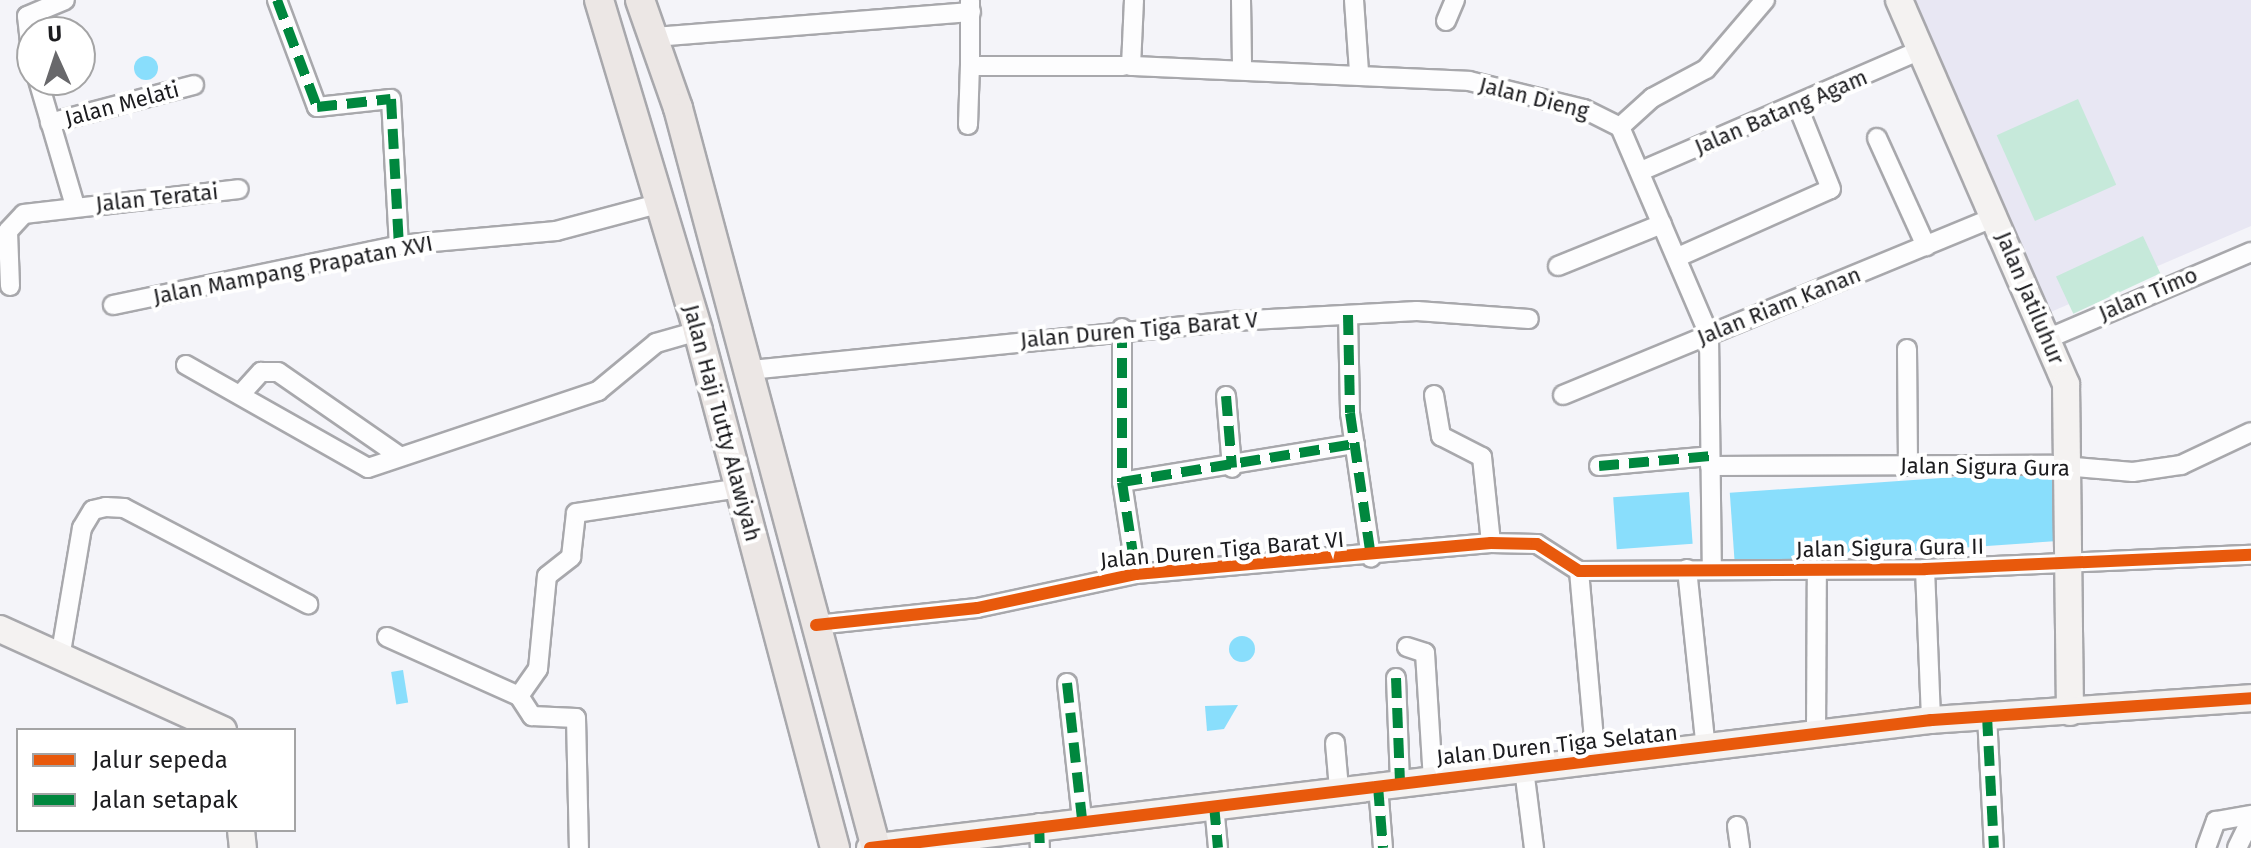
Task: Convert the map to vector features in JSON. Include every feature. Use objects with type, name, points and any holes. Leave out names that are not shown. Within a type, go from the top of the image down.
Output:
[{"type":"main road","name":"Jalan Haji Tutty Alawiyah","points":[[599,0],[698,331],[835,848]]},
{"type":"main road","name":"Jalan Haji Tutty Alawiyah","points":[[640,0],[654,37],[751,370],[874,848]]},
{"type":"street","points":[[29,16],[35,8],[65,0]]},
{"type":"street","points":[[277,0],[317,107],[391,99],[399,245]]},
{"type":"street","points":[[1127,66],[1134,0]]},
{"type":"street","points":[[1241,0],[1242,67]]},
{"type":"street","points":[[1354,0],[1359,72]]},
{"type":"street","points":[[1446,21],[1455,0]]},
{"type":"street","points":[[1712,566],[1709,335],[1620,127],[1652,98],[1706,69],[1765,0]]},
{"type":"street","name":"Jalan Jatiluhur","points":[[1899,0],[2066,384],[2064,467],[2072,562],[2070,712]]},
{"type":"street","points":[[654,37],[970,6],[968,125]]},
{"type":"street","name":"Jalan Batang Agam","points":[[1641,171],[1798,107],[1920,50]]},
{"type":"street","name":"Jalan Dieng","points":[[970,66],[1242,67],[1359,72],[1495,86],[1597,113],[1620,127]]},
{"type":"street","name":"Jalan Melati","points":[[50,123],[194,85]]},
{"type":"street","points":[[42,96],[75,206]]},
{"type":"street","points":[[1678,257],[1831,189],[1798,107]]},
{"type":"street","points":[[1877,138],[1926,246]]},
{"type":"street","name":"Jalan Teratai","points":[[6,221],[75,206],[239,189]]},
{"type":"street","name":"Jalan Mampang Prapatan XVI","points":[[113,305],[399,245],[556,231],[661,203]]},
{"type":"street","name":"Jalan Riam Kanan","points":[[1563,395],[1995,217]]},
{"type":"street","points":[[6,221],[10,286]]},
{"type":"street","points":[[1558,266],[1662,224]]},
{"type":"street","name":"Jalan Timo","points":[[2047,339],[2251,252]]},
{"type":"street","name":"Jalan Duren Tiga Barat V","points":[[751,370],[1122,328],[1348,315],[1476,312],[1529,319]]},
{"type":"street","points":[[1348,315],[1355,444],[1371,557]]},
{"type":"street","points":[[1122,328],[1122,482],[1136,574]]},
{"type":"street","points":[[186,365],[241,394],[356,467],[598,391],[656,343],[698,331]]},
{"type":"street","points":[[1907,349],[1908,466]]},
{"type":"street","points":[[241,394],[261,372],[278,372],[398,455]]},
{"type":"street","points":[[1434,395],[1441,436],[1482,457],[1491,543]]},
{"type":"street","points":[[1226,396],[1232,468]]},
{"type":"street","name":"Jalan Sigura Gura","points":[[1599,466],[1710,461],[2158,470],[2251,432]]},
{"type":"street","points":[[1122,482],[1232,468],[1355,444]]},
{"type":"street","points":[[519,696],[538,669],[547,576],[569,561],[576,513],[740,488]]},
{"type":"street","points":[[61,652],[82,528],[93,510],[106,507],[124,508],[308,604]]},
{"type":"street","name":"Jalan Duren Tiga Barat VI","points":[[816,625],[977,608],[1136,574],[1371,557],[1491,543],[1537,544],[1579,571]]},
{"type":"street","name":"Jalan Sigura Gura II","points":[[1579,571],[1712,566],[1817,571],[1925,569],[2251,555]]},
{"type":"street","points":[[1687,569],[1706,749]]},
{"type":"street","points":[[1925,569],[1931,720]]},
{"type":"street","points":[[1579,571],[1596,760]]},
{"type":"street","points":[[1816,735],[1817,571]]},
{"type":"street","points":[[0,629],[61,652],[219,728]]},
{"type":"street","points":[[387,637],[519,696],[532,716],[576,718],[579,848]]},
{"type":"street","points":[[1407,647],[1425,653],[1433,779]]},
{"type":"street","points":[[1383,848],[1396,678]]},
{"type":"street","points":[[1067,683],[1082,819]]},
{"type":"street","name":"Jalan Duren Tiga Selatan","points":[[874,848],[1040,835],[1082,819],[1706,749],[1931,720],[2251,698]]},
{"type":"street","points":[[1987,716],[1994,848]]},
{"type":"street","points":[[1335,743],[1339,789]]},
{"type":"street","points":[[1524,769],[1534,848]]},
{"type":"street","points":[[1214,805],[1218,848]]},
{"type":"street","points":[[2206,848],[2216,821],[2251,817]]},
{"type":"street","points":[[2237,848],[2251,817]]},
{"type":"street","points":[[1737,826],[1740,848]]},
{"type":"shaded area","points":[[1905,0],[2251,0],[2251,226],[2046,314]]},
{"type":"green space","points":[[2078,99],[2116,185],[2035,221],[1997,135]]},
{"type":"green space","points":[[2143,236],[2160,273],[2073,314],[2056,277]]},
{"type":"water","points":[[146,56],[155,59],[158,68],[155,77],[146,80],[137,77],[134,68],[137,59]]},
{"type":"water","points":[[2056,470],[2061,541],[1735,564],[1730,493]]},
{"type":"water","points":[[1689,492],[1693,544],[1617,549],[1613,497]]},
{"type":"water","points":[[1242,636],[1251,640],[1255,649],[1251,658],[1242,662],[1233,658],[1229,649],[1233,640]]},
{"type":"water","points":[[403,670],[408,703],[396,704],[391,672]]},
{"type":"water","points":[[1238,705],[1224,729],[1207,731],[1205,706]]},
{"type":"marked path","points":[[277,0],[317,107],[391,99],[399,245]]},
{"type":"marked path","points":[[1348,315],[1350,413],[1371,557]]},
{"type":"marked path","points":[[1122,328],[1122,482],[1136,574]]},
{"type":"marked path","points":[[1226,396],[1232,468]]},
{"type":"marked path","points":[[1122,482],[1355,444]]},
{"type":"marked path","points":[[1599,466],[1710,456]]},
{"type":"marked path","points":[[1396,678],[1400,783]]},
{"type":"marked path","points":[[1067,683],[1082,819]]},
{"type":"marked path","points":[[1987,716],[1994,848]]},
{"type":"marked path","points":[[1378,786],[1383,848]]},
{"type":"marked path","points":[[1214,805],[1218,848]]},
{"type":"marked path","points":[[1039,823],[1040,848]]},
{"type":"cycle path","points":[[816,625],[977,608],[1136,574],[1491,543],[1537,544],[1579,571],[1925,569],[2251,555]]},
{"type":"cycle path","points":[[870,848],[1931,720],[2251,698]]}]
